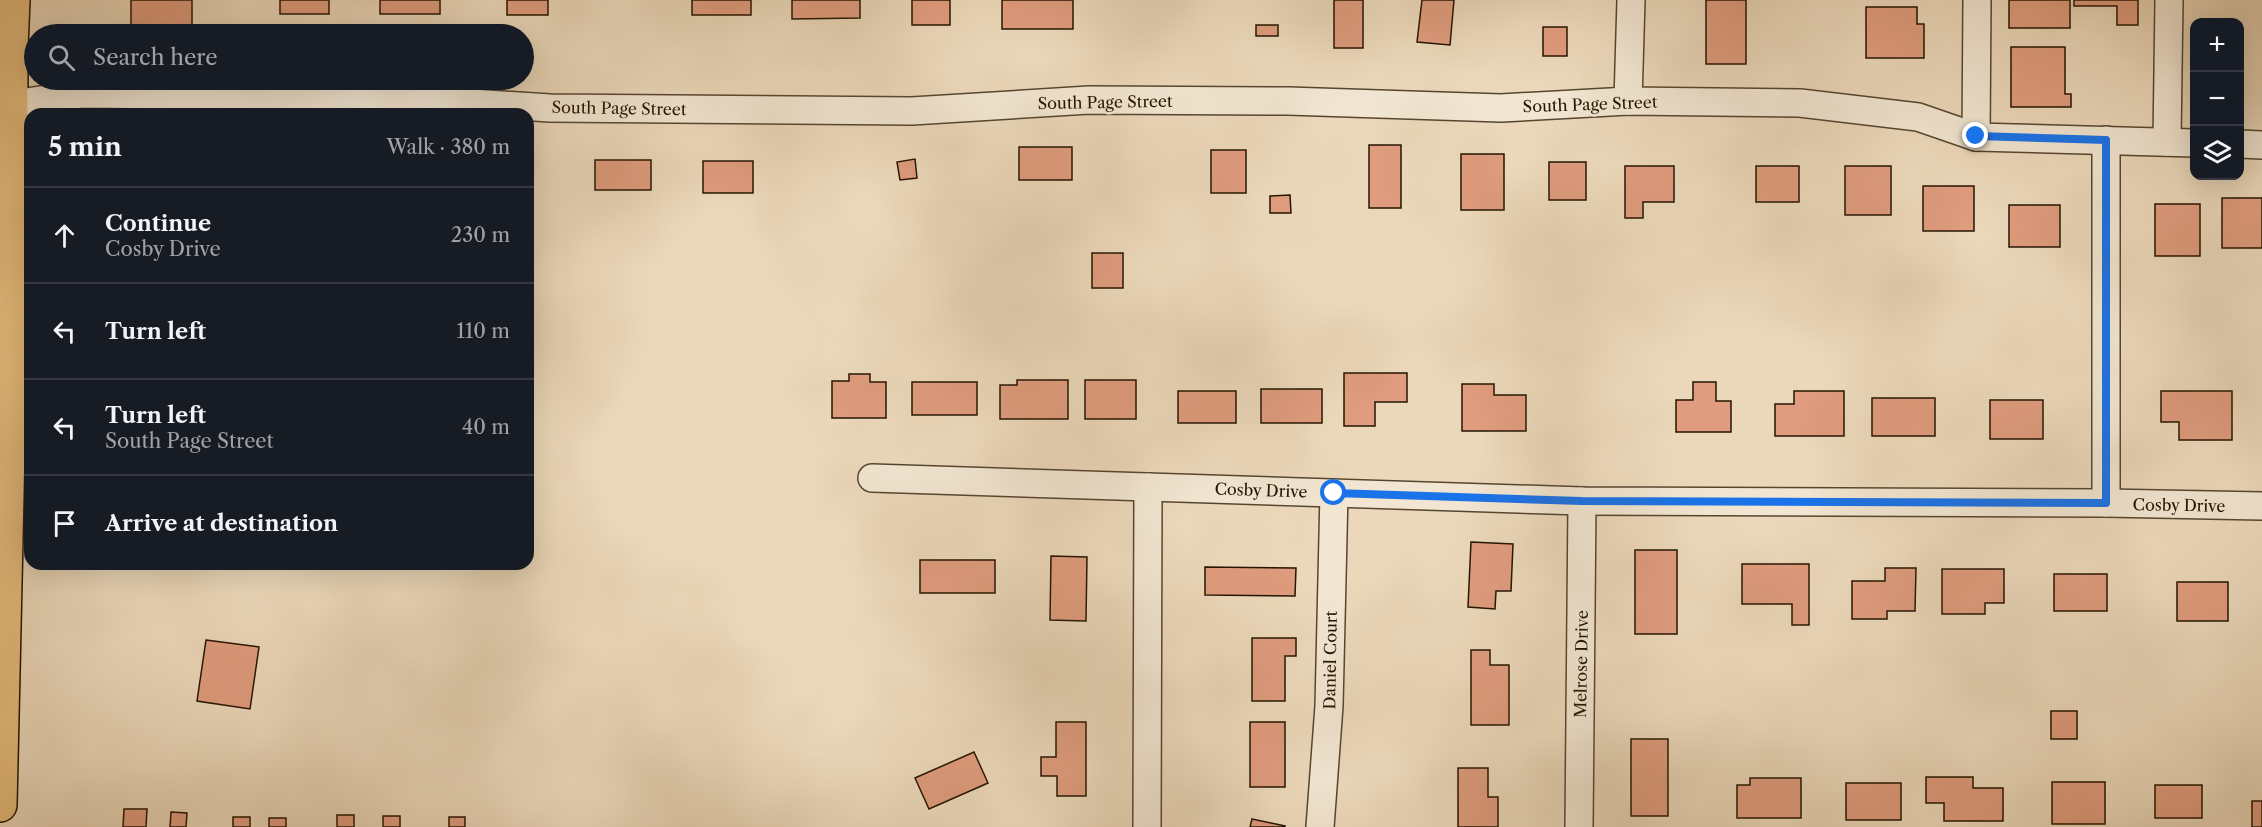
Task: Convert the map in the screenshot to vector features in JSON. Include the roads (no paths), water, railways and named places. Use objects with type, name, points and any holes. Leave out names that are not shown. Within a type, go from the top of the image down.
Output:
[{"type":"highway","points":[[0,805],[5,248],[14,0]]},
{"type":"street","points":[[1628,101],[1631,0]]},
{"type":"street","points":[[1976,136],[1977,0]]},
{"type":"street","points":[[2167,142],[2169,0]]},
{"type":"street","name":"South Page Street","points":[[12,104],[82,94],[379,97],[550,108],[912,111],[1089,100],[1288,101],[1501,108],[1628,101],[1800,103],[1918,117],[1976,136],[2190,143]]},
{"type":"street","points":[[2106,140],[2106,503]]},
{"type":"street","points":[[2244,144],[2262,145]]},
{"type":"street","name":"Cosby Drive","points":[[872,478],[1582,501],[2106,503],[2262,507]]},
{"type":"street","points":[[1147,827],[1148,487]]},
{"type":"street","name":"Daniel Court","points":[[1320,827],[1329,706],[1334,493]]},
{"type":"street","name":"Melrose Drive","points":[[1579,827],[1582,501]]}]
